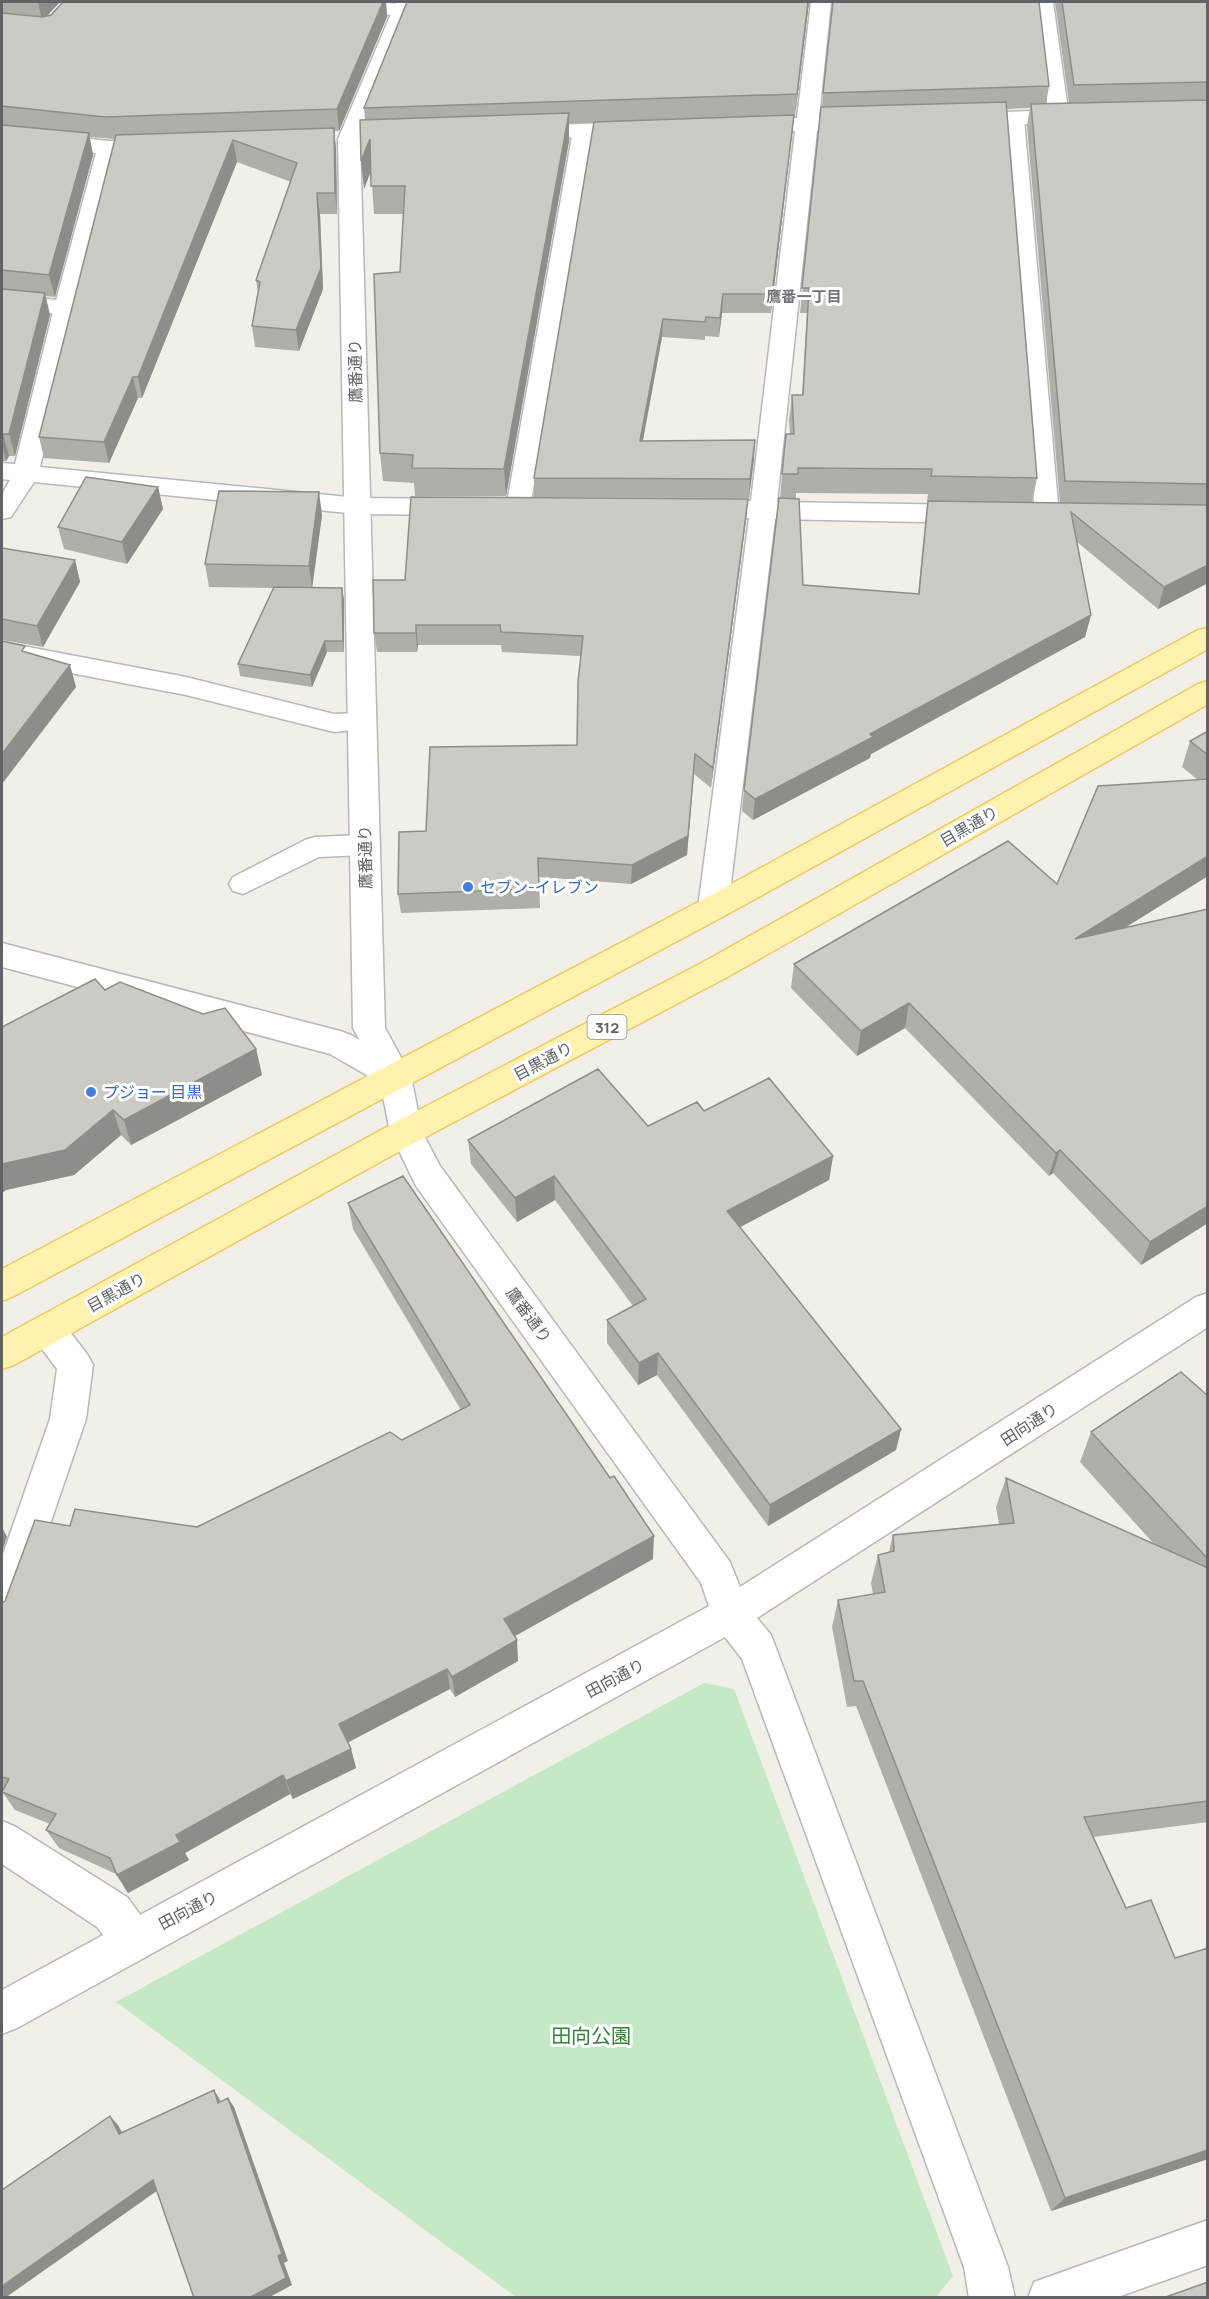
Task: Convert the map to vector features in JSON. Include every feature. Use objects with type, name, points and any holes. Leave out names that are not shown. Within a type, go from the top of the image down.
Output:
[{"type":"main road","points":[[2,1286],[713,909],[1208,637]]},
{"type":"main road","name":"目黒通り","points":[[2,1354],[406,1132],[720,967],[1208,691]]},
{"type":"street","points":[[713,909],[763,509],[821,2]]},
{"type":"street","name":"鷹番通り","points":[[405,6],[349,139],[369,1028],[395,1076],[406,1132],[428,1176],[717,1574],[731,1614],[757,1648],[982,2256],[992,2298]]},
{"type":"street","points":[[945,120],[1094,116]]},
{"type":"street","points":[[726,127],[887,122]]},
{"type":"street","points":[[501,134],[655,129]]},
{"type":"street","points":[[2,137],[109,148],[177,146]]},
{"type":"street","points":[[2,511],[17,492],[14,472],[66,308],[109,148]]},
{"type":"street","points":[[14,472],[358,506],[510,508]]},
{"type":"street","points":[[682,509],[1035,515]]},
{"type":"street","points":[[2,955],[340,1044],[395,1076]]},
{"type":"street","name":"田向通り","points":[[2,2013],[731,1614],[1208,1308]]},
{"type":"street","points":[[2,1609],[68,1419],[75,1365],[48,1329]]},
{"type":"street","points":[[2,1841],[112,1912],[133,1940]]},
{"type":"street","points":[[1050,2298],[1208,2242]]},
{"type":"lane","points":[[308,2],[405,6]]},
{"type":"lane","points":[[1044,2],[1059,117]]},
{"type":"lane","points":[[1014,119],[1035,515]]},
{"type":"lane","points":[[510,508],[583,131]]},
{"type":"lane","points":[[2,301],[66,308]]},
{"type":"lane","points":[[2,651],[186,686],[334,723],[362,722]]},
{"type":"lane","points":[[243,884],[315,847],[364,845]]},
{"type":"green space","name":"田向公園","points":[[704,1683],[734,1689],[953,2276],[936,2297],[516,2297],[116,2002]]},
{"type":"building","points":[[63,2],[383,2],[337,109],[105,117],[2,106],[2,13],[43,17],[51,15]]},
{"type":"building","points":[[407,2],[808,2],[797,94],[364,108]]},
{"type":"building","points":[[833,2],[1039,2],[1049,86],[823,93]]},
{"type":"building","points":[[1062,2],[1208,2],[1208,82],[1074,85]]},
{"type":"building","points":[[1208,100],[1208,484],[1065,481],[1031,104]]},
{"type":"building","points":[[1006,102],[1037,478],[931,476],[932,469],[798,468],[798,474],[782,474],[786,434],[794,434],[792,395],[803,395],[809,288],[802,288],[821,107]]},
{"type":"building","points":[[569,113],[504,469],[412,468],[413,455],[380,453],[374,274],[400,272],[405,186],[371,186],[370,139],[361,161],[360,120]]},
{"type":"building","points":[[794,115],[772,294],[723,294],[720,318],[706,317],[705,322],[663,319],[640,441],[755,440],[750,479],[534,478],[594,122]]},
{"type":"building","points":[[2,125],[89,133],[49,275],[2,270]]},
{"type":"building","points":[[334,128],[335,193],[317,193],[321,268],[296,330],[252,326],[260,282],[256,280],[297,163],[233,140],[138,377],[133,377],[104,442],[39,437],[116,135]]},
{"type":"building","points":[[2,289],[45,293],[9,434],[2,436]]},
{"type":"building","points":[[86,477],[158,487],[122,542],[58,527]]},
{"type":"building","points":[[219,491],[319,492],[309,566],[205,564]]},
{"type":"building","points":[[411,497],[748,499],[713,768],[695,754],[688,836],[632,865],[538,858],[539,889],[398,894],[399,832],[426,831],[430,747],[577,745],[578,682],[583,636],[501,632],[500,625],[416,625],[416,633],[374,633],[373,580],[405,580]]},
{"type":"building","points":[[779,498],[799,499],[803,585],[919,594],[928,501],[1208,505],[1208,565],[1164,587],[1071,512],[1091,615],[870,734],[873,737],[755,799],[744,790]]},
{"type":"building","points":[[2,548],[75,560],[37,626],[2,619]]},
{"type":"building","points":[[274,587],[342,588],[343,641],[325,641],[310,675],[238,664]]},
{"type":"building","points":[[2,641],[25,646],[22,651],[70,665],[2,754]]},
{"type":"building","points":[[1208,731],[1208,755],[1190,741]]},
{"type":"building","points":[[1208,779],[1208,856],[1075,939],[1208,909],[1208,1206],[1150,1242],[1060,1150],[1056,1153],[909,1003],[861,1031],[794,964],[1008,841],[1057,884],[1098,786]]},
{"type":"building","points":[[95,979],[105,990],[120,982],[203,1014],[225,1008],[256,1049],[124,1120],[113,1110],[65,1150],[2,1164],[2,1027]]},
{"type":"building","points":[[598,1069],[648,1126],[697,1102],[704,1111],[769,1078],[833,1156],[727,1211],[901,1429],[770,1505],[658,1353],[639,1363],[607,1320],[646,1299],[554,1176],[515,1198],[468,1140]]},
{"type":"building","points":[[403,1176],[610,1478],[614,1476],[654,1536],[504,1619],[517,1640],[452,1677],[447,1669],[339,1724],[351,1749],[286,1781],[283,1775],[176,1835],[180,1842],[117,1875],[110,1858],[46,1830],[56,1814],[2,1792],[9,1779],[2,1777],[2,1603],[5,1601],[35,1520],[70,1526],[75,1509],[197,1527],[390,1432],[402,1440],[470,1405],[348,1203]]},
{"type":"building","points":[[1181,1372],[1208,1396],[1208,1559],[1091,1432]]},
{"type":"building","points":[[1006,1478],[1208,1568],[1208,1801],[1084,1817],[1126,1908],[1151,1900],[1175,1958],[1208,1948],[1208,2150],[1065,2198],[863,1681],[854,1681],[838,1600],[885,1592],[878,1555],[894,1551],[893,1535],[1014,1523]]},
{"type":"building","points":[[214,2090],[218,2103],[228,2098],[282,2254],[278,2256],[286,2278],[249,2298],[194,2298],[153,2180],[2,2286],[2,2190],[110,2116],[119,2134]]},
{"type":"building","points":[[1208,2282],[1208,2298],[1163,2298]]},
{"type":"place","name":"セブン-イレブン","points":[[468,887]]},
{"type":"place","name":"プジョー 目黒","points":[[91,1092]]},
{"type":"district","name":"鷹番一丁目","points":[[804,296]]}]
